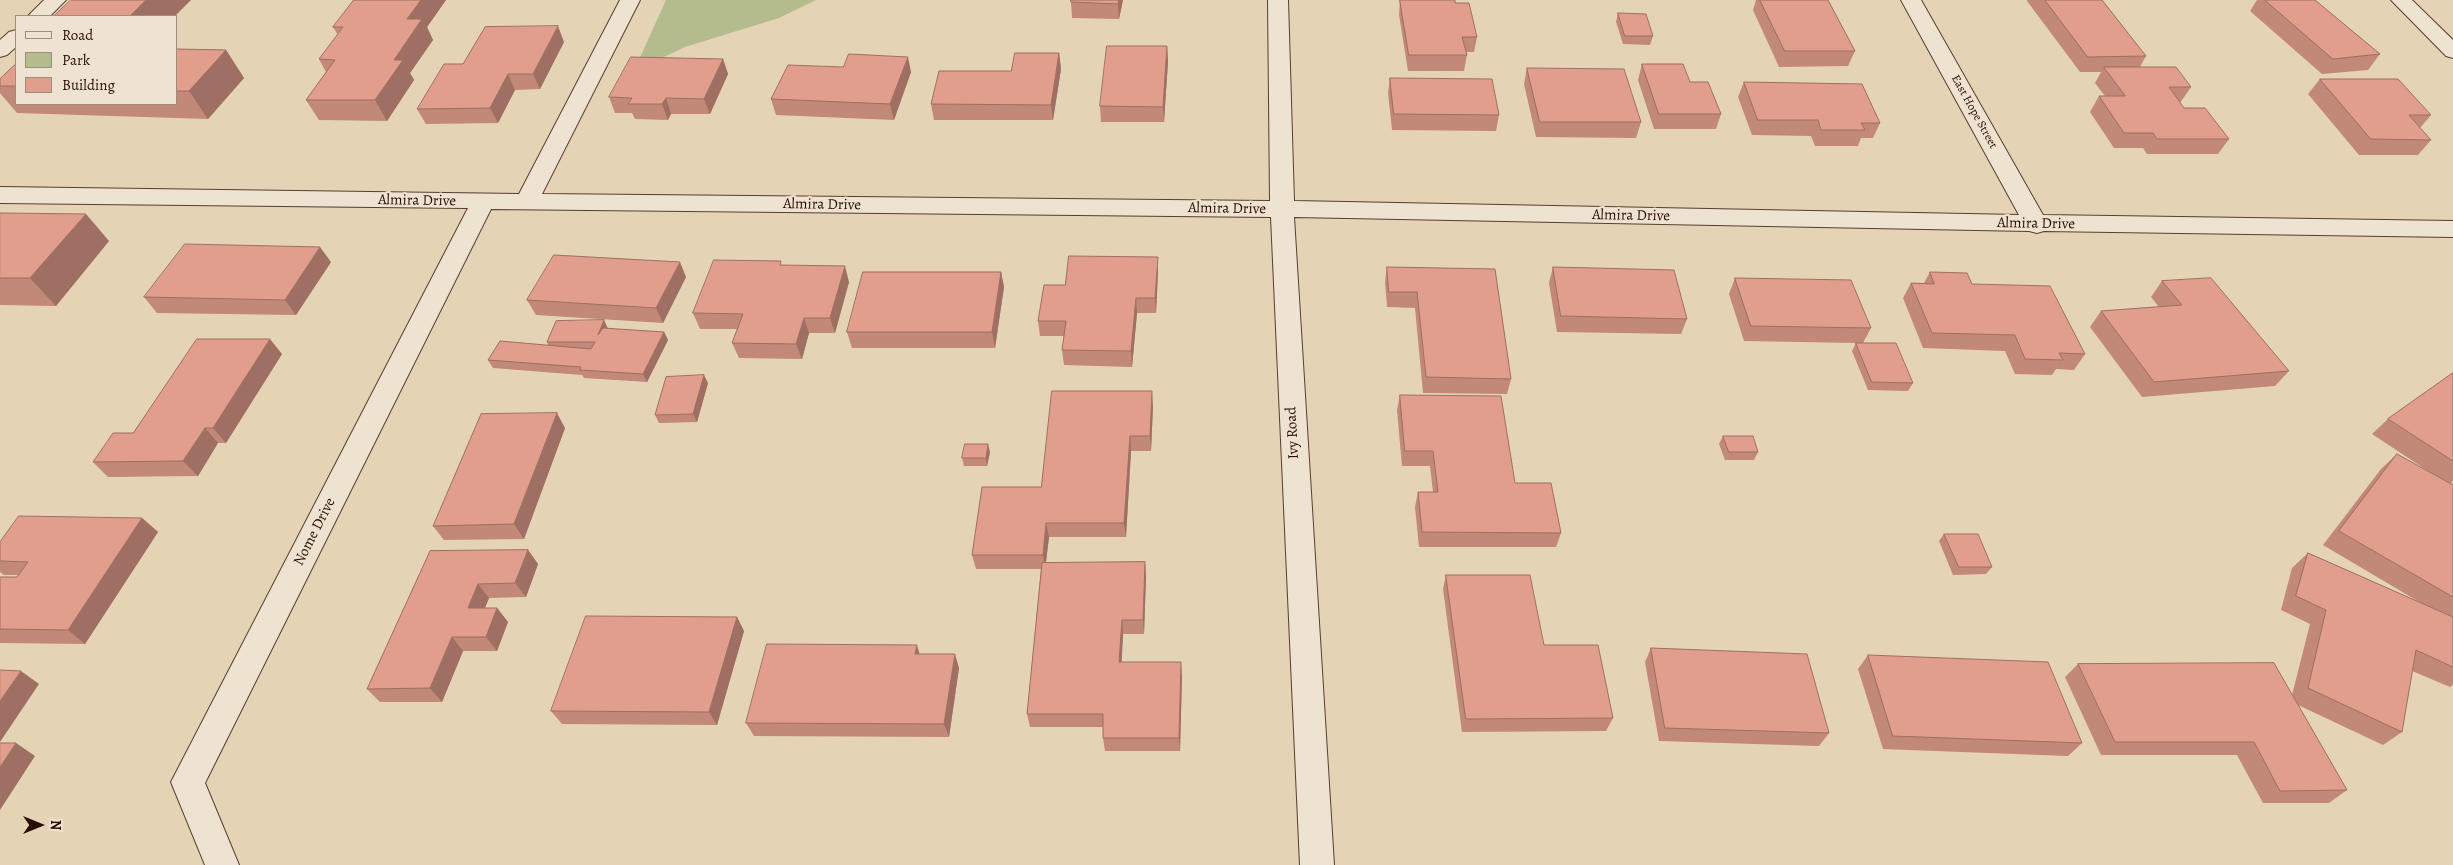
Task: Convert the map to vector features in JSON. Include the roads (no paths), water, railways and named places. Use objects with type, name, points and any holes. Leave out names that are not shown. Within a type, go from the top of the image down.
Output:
[{"type":"street","points":[[39,15],[56,0]]},
{"type":"street","points":[[526,202],[630,0]]},
{"type":"street","name":"Ivy Road","points":[[1278,0],[1282,209],[1317,865]]},
{"type":"street","name":"East Hope Street","points":[[1911,0],[2037,225]]},
{"type":"street","points":[[2401,0],[2453,52]]},
{"type":"street","points":[[0,52],[15,37]]},
{"type":"street","name":"Almira Drive","points":[[0,195],[483,202],[1282,209],[2037,225],[2453,229]]},
{"type":"street","name":"Nome Drive","points":[[222,865],[188,782],[483,202]]}]
